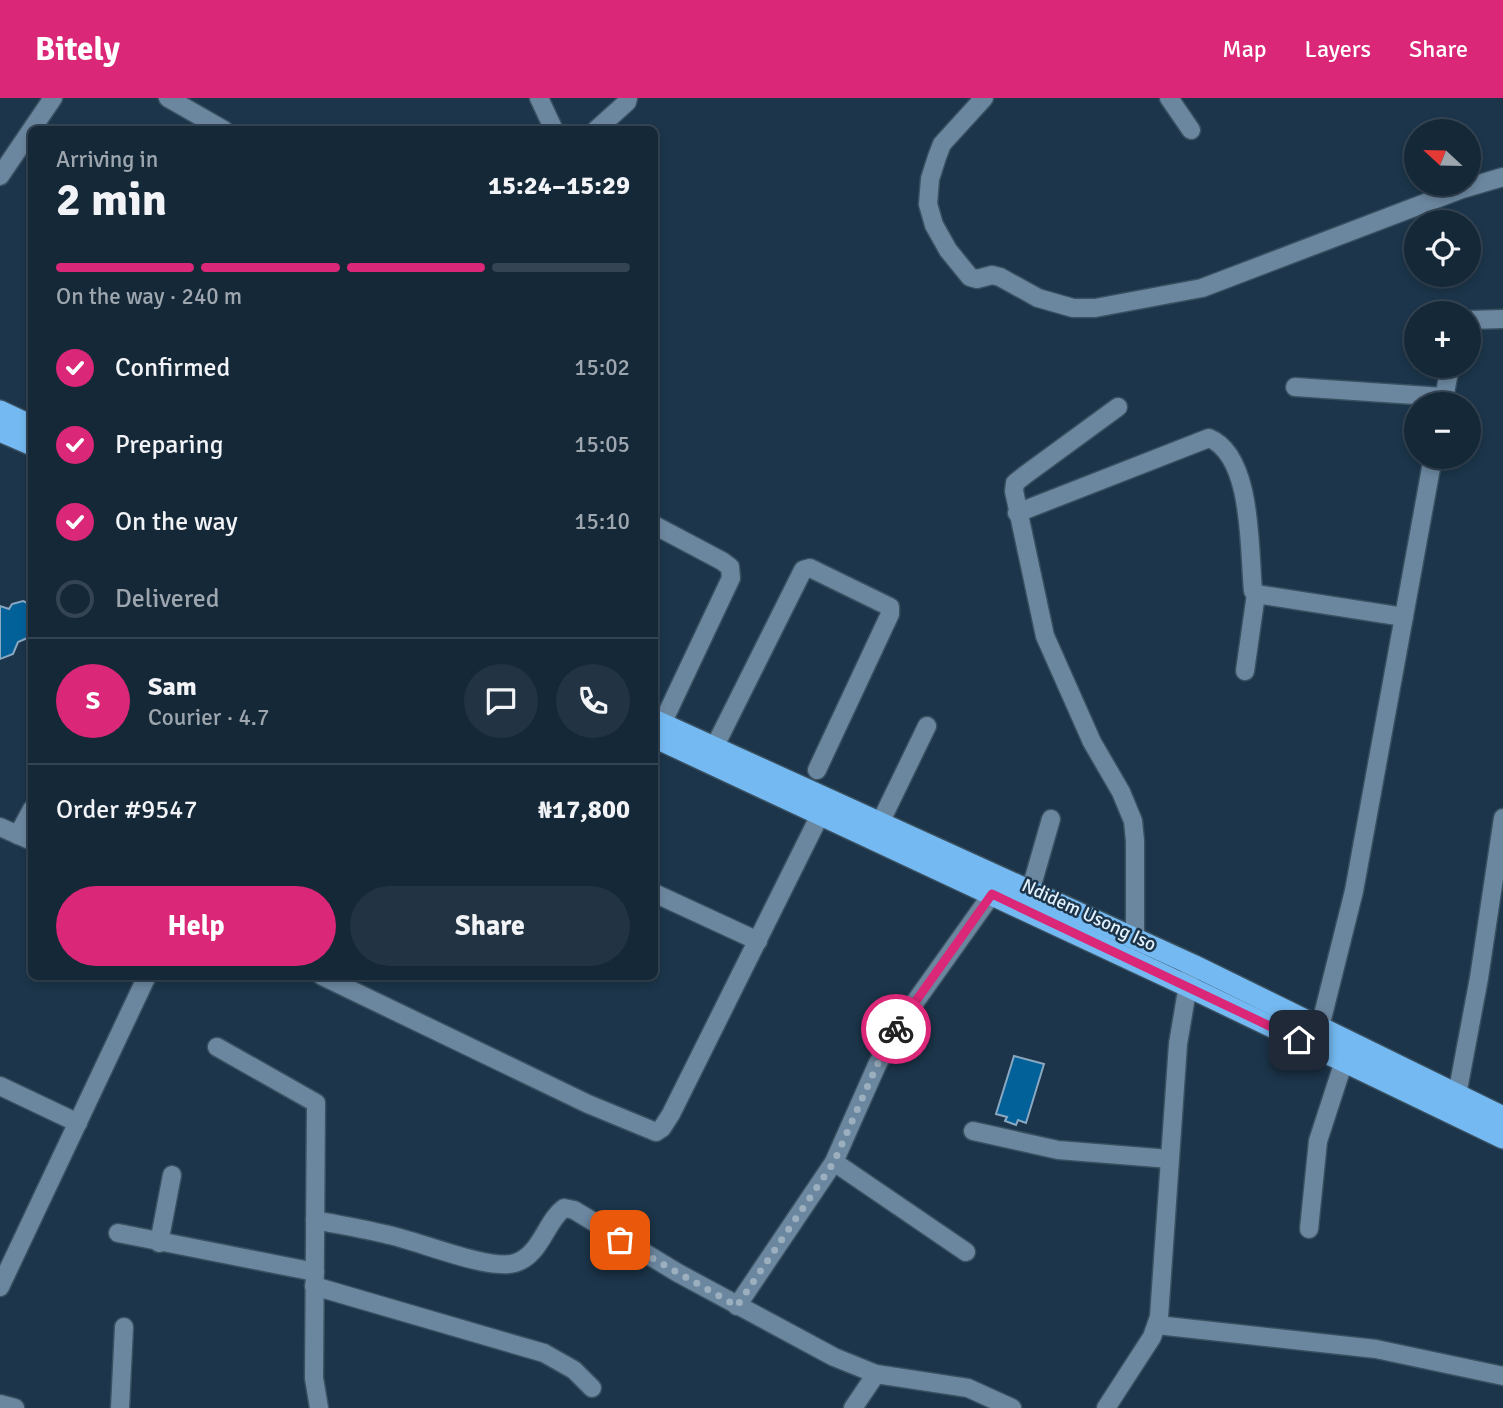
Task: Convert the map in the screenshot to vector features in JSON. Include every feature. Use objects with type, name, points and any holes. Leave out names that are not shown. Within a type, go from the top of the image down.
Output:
[{"type":"highway","points":[[0,411],[28,424]]},
{"type":"highway","points":[[0,431],[28,443]]},
{"type":"highway","name":"Ndidem Usong Iso","points":[[658,727],[713,748],[1135,941],[1344,1061],[1503,1138]]},
{"type":"highway","name":"Ndidem Usong Iso","points":[[658,728],[820,815],[992,894],[1320,1027],[1503,1117]]},
{"type":"street","points":[[34,126],[53,98]]},
{"type":"street","points":[[168,98],[217,126]]},
{"type":"street","points":[[539,98],[552,126]]},
{"type":"street","points":[[600,126],[628,98]]},
{"type":"street","points":[[984,98],[942,144],[936,157],[930,179],[928,204],[934,225],[948,250],[970,278],[992,275],[1000,277],[1038,298],[1073,308],[1095,308],[1202,288],[1503,177]]},
{"type":"street","points":[[1169,98],[1191,130]]},
{"type":"street","points":[[0,176],[28,135]]},
{"type":"street","points":[[1481,320],[1503,319]]},
{"type":"street","points":[[1296,387],[1404,396]]},
{"type":"street","points":[[1118,407],[1015,483],[1014,491],[1045,636],[1092,742],[1121,792],[1133,821],[1135,941]]},
{"type":"street","points":[[1017,513],[1209,438],[1217,441],[1228,453],[1243,485],[1253,591],[1256,594],[1245,671]]},
{"type":"street","points":[[1320,1027],[1354,891],[1431,469]]},
{"type":"street","points":[[658,527],[722,561],[730,567],[731,578],[658,725]]},
{"type":"street","points":[[713,748],[803,570],[810,568],[890,607],[890,614],[817,770]]},
{"type":"street","points":[[1256,594],[1404,617]]},
{"type":"street","points":[[880,823],[927,726]]},
{"type":"street","points":[[330,980],[588,1104],[656,1132],[671,1114],[820,815]]},
{"type":"street","points":[[1457,1095],[1479,978],[1503,818]]},
{"type":"street","points":[[1030,892],[1051,819]]},
{"type":"street","points":[[0,827],[25,838]]},
{"type":"street","points":[[737,1306],[834,1162],[877,1065],[898,1026],[992,894]]},
{"type":"street","points":[[658,895],[758,941]]},
{"type":"street","points":[[1106,1408],[1157,1325],[1178,1044],[1190,975]]},
{"type":"street","points":[[0,1287],[145,980]]},
{"type":"street","points":[[217,1047],[316,1103],[314,1378],[319,1408]]},
{"type":"street","points":[[1310,1229],[1318,1141],[1344,1061]]},
{"type":"street","points":[[0,1086],[78,1123]]},
{"type":"street","points":[[973,1131],[1058,1150],[1170,1159]]},
{"type":"street","points":[[834,1162],[966,1252]]},
{"type":"street","points":[[159,1243],[173,1175]]},
{"type":"street","points":[[315,1220],[390,1235],[461,1256],[514,1263],[528,1254],[547,1234],[557,1213],[564,1208],[574,1210],[620,1240],[834,1357],[876,1374],[968,1388],[1012,1408]]},
{"type":"street","points":[[118,1233],[314,1279],[544,1353],[574,1370],[592,1388]]},
{"type":"street","points":[[1157,1325],[1363,1347],[1503,1376]]},
{"type":"street","points":[[120,1408],[124,1327]]},
{"type":"street","points":[[853,1408],[876,1374]]},
{"type":"street","points":[[0,1404],[15,1408]]},
{"type":"building","points":[[23,601],[28,603],[28,638],[18,642],[13,654],[0,659],[0,606],[9,609],[12,604]]},
{"type":"building","points":[[1014,1056],[1044,1064],[1026,1123],[1018,1120],[1016,1125],[1005,1121],[1007,1117],[996,1114]]},
{"type":"way so far","points":[[620,1240],[737,1306],[834,1162],[896,1029]]},
{"type":"route","points":[[896,1029],[992,894],[1299,1040]]}]
